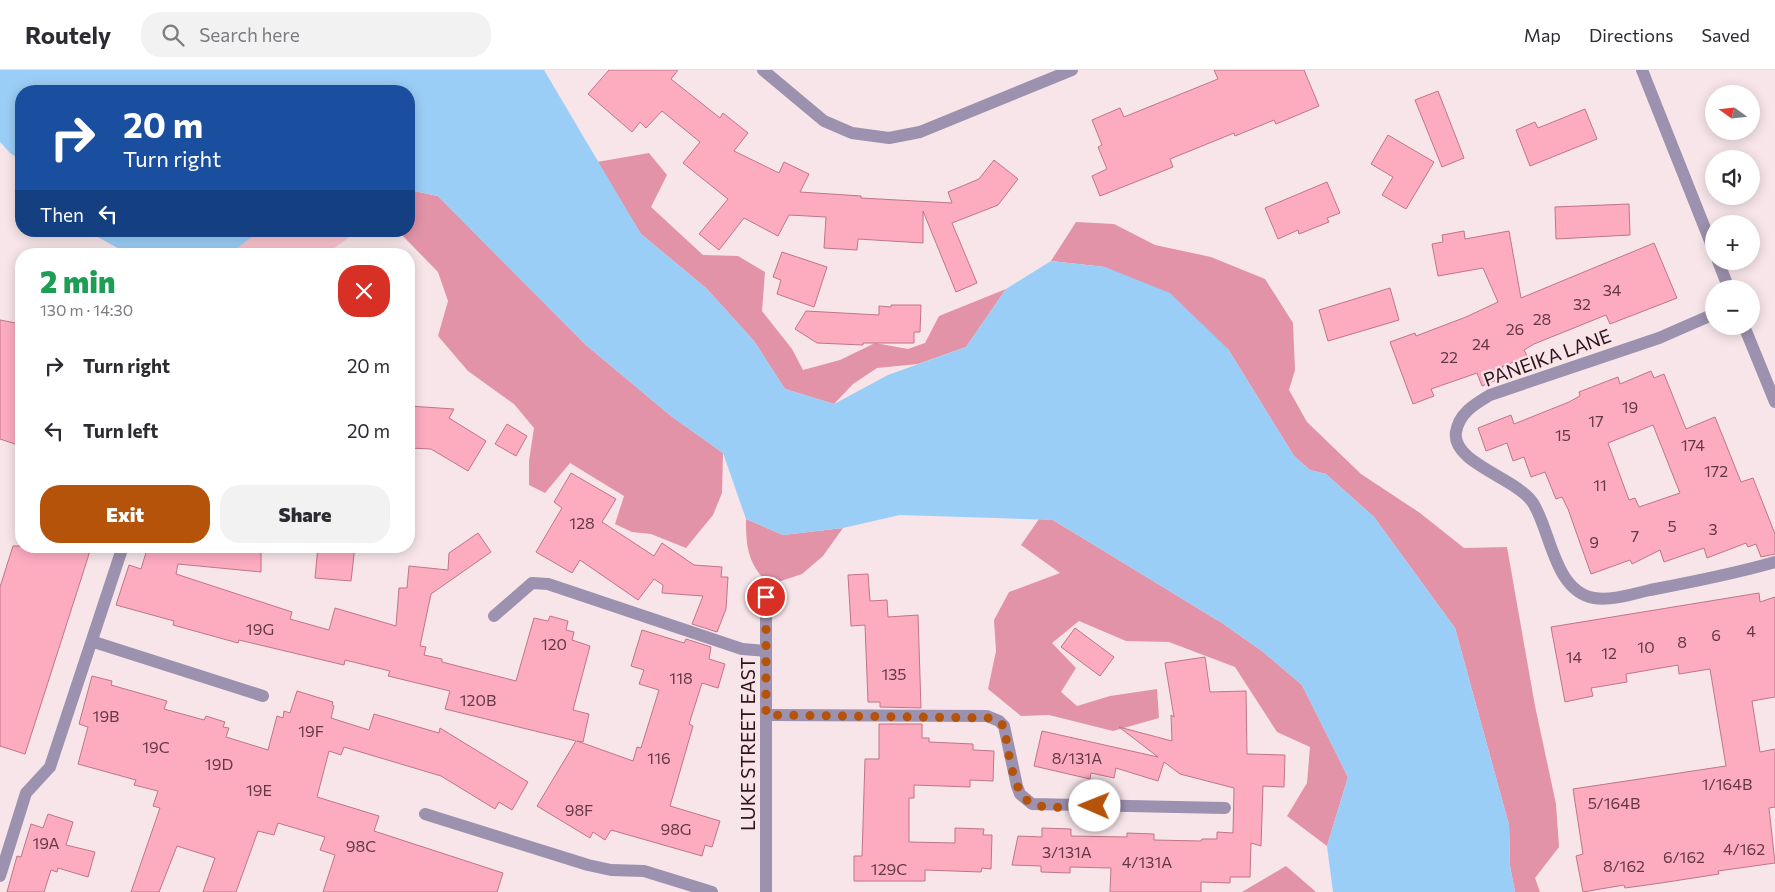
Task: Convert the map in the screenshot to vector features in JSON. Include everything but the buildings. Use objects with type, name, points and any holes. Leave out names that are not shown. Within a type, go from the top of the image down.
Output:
[{"type":"street","points":[[763,70],[824,121],[852,133],[889,138],[920,132],[1072,70]]},
{"type":"street","points":[[1642,70],[1705,228]]},
{"type":"street","name":"PANEIKA LANE","points":[[1705,318],[1659,338],[1490,395],[1468,410],[1461,418],[1456,435],[1457,443],[1471,460],[1520,488],[1533,503],[1566,580],[1578,591],[1593,598],[1610,598],[1710,579],[1775,562]]},
{"type":"street","points":[[1748,335],[1775,402]]},
{"type":"street","points":[[0,876],[26,794],[50,767],[94,642],[122,553]]},
{"type":"street","points":[[494,616],[532,583],[548,584],[742,649],[766,651]]},
{"type":"street","name":"LUKE STREET EAST","points":[[766,597],[766,892]]},
{"type":"street","points":[[94,642],[263,696]]},
{"type":"street","points":[[766,715],[986,716],[999,721],[1004,726],[1017,786],[1020,794],[1032,804],[1225,808]]},
{"type":"street","points":[[425,814],[588,865],[611,870],[644,871],[712,892]]},
{"type":"shaded area","points":[[649,153],[667,175],[651,207],[703,255],[738,256],[765,272],[762,311],[792,349],[803,370],[840,360],[875,343],[908,349],[925,343],[939,316],[1006,289],[966,347],[918,364],[877,368],[853,384],[834,404],[785,389],[754,341],[706,288],[641,234],[597,162]]},
{"type":"shaded area","points":[[415,191],[438,196],[586,345],[671,416],[723,453],[722,493],[713,515],[686,548],[651,534],[632,532],[615,524],[624,496],[570,463],[545,493],[529,485],[529,461],[534,428],[514,404],[468,371],[438,336],[448,301],[438,272],[404,237],[415,237]]},
{"type":"shaded area","points":[[1076,222],[1114,224],[1155,245],[1211,257],[1265,279],[1293,323],[1295,370],[1289,390],[1307,422],[1361,474],[1420,513],[1464,548],[1507,547],[1535,706],[1556,804],[1559,847],[1535,878],[1540,892],[1515,892],[1510,866],[1509,825],[1455,628],[1374,517],[1326,474],[1310,470],[1294,456],[1228,349],[1105,267],[1051,261]]},
{"type":"shaded area","points":[[98,237],[350,237],[334,248],[118,248]]},
{"type":"shaded area","points":[[746,519],[783,535],[843,528],[823,556],[802,574],[769,585],[752,562],[748,547]]},
{"type":"shaded area","points":[[1039,519],[1053,520],[1222,623],[1262,651],[1302,685],[1348,777],[1327,846],[1287,816],[1307,783],[1310,747],[1277,732],[1235,667],[1169,642],[1126,641],[1079,621],[1052,643],[1076,668],[1061,692],[1077,706],[1110,696],[1157,689],[1159,718],[1113,731],[1049,715],[1021,716],[988,689],[996,651],[994,620],[1009,592],[1060,573],[1021,545]]},
{"type":"shaded area","points":[[1286,866],[1316,892],[1242,892]]},
{"type":"water","points":[[0,70],[544,70],[641,234],[706,288],[754,341],[785,389],[834,404],[888,375],[966,347],[1006,289],[1051,261],[1105,267],[1170,293],[1228,349],[1294,456],[1310,470],[1326,474],[1374,517],[1455,628],[1509,825],[1510,866],[1515,892],[1333,892],[1327,846],[1348,777],[1302,685],[1262,651],[1222,623],[1053,520],[900,515],[843,528],[783,535],[746,519],[723,453],[671,416],[586,345],[438,196],[415,191],[415,85],[15,85],[15,156],[0,142]]},
{"type":"water","points":[[98,237],[252,237],[237,248],[118,248]]},
{"type":"route","points":[[766,597],[766,715],[986,716],[999,721],[1004,726],[1017,786],[1020,794],[1026,800],[1039,806],[1095,806]]}]
